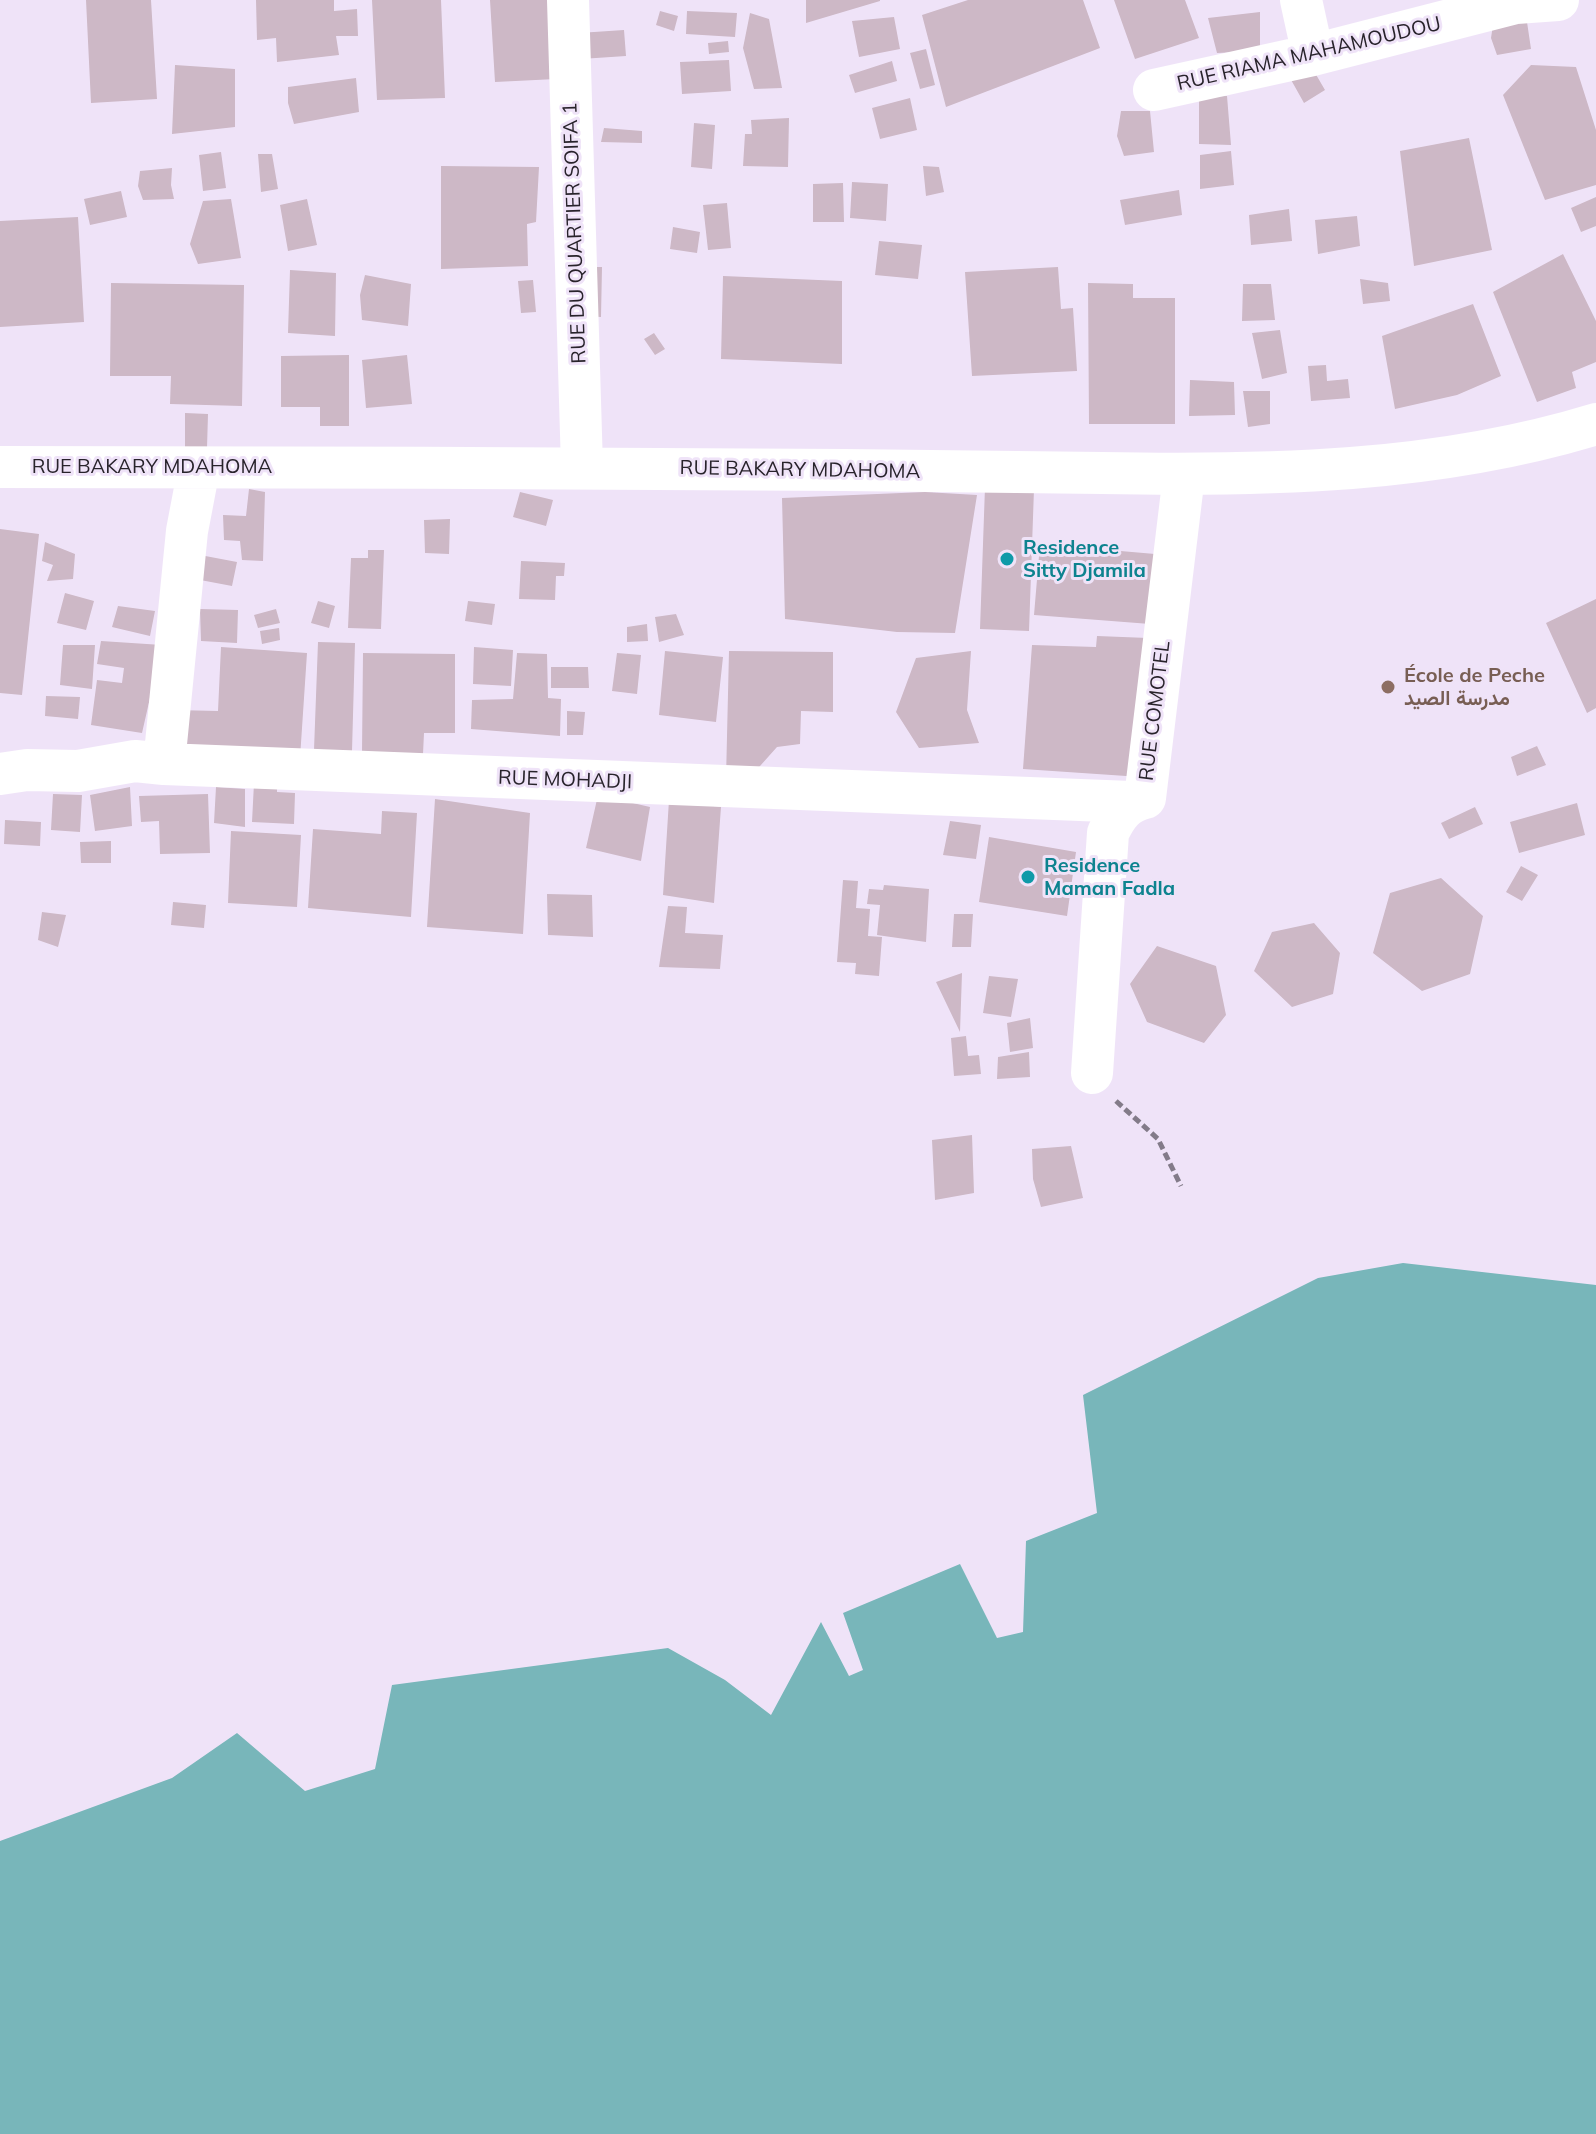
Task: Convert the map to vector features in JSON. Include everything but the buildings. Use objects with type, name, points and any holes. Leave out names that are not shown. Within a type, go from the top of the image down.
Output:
[{"type":"street","name":"RUE DU QUARTIER SOIFA 1","points":[[568,0],[582,467]]},
{"type":"street","points":[[1301,0],[1313,55]]},
{"type":"street","name":"RUE RIAMA MAHAMOUDOU","points":[[1154,90],[1313,55],[1516,2],[1558,0]]},
{"type":"street","name":"RUE BAKARY MDAHOMA","points":[[0,467],[582,467],[1184,475],[1361,469],[1516,445],[1596,424]]},
{"type":"street","points":[[164,764],[187,531],[199,468]]},
{"type":"street","name":"RUE COMOTEL","points":[[1092,1073],[1108,833],[1116,816],[1131,802],[1145,798],[1184,475]]},
{"type":"street","name":"RUE MOHADJI","points":[[0,774],[27,770],[78,771],[135,761],[1131,802]]},
{"type":"path","points":[[1092,1073],[1108,1093],[1158,1139],[1181,1186]]},
{"type":"shaded area","points":[[1403,1263],[1596,1285],[1596,2134],[0,2134],[0,1841],[172,1778],[237,1733],[305,1791],[375,1769],[392,1685],[668,1648],[725,1680],[771,1715],[821,1622],[849,1676],[863,1670],[843,1613],[960,1564],[997,1638],[1023,1632],[1026,1541],[1097,1513],[1083,1395],[1318,1278]]},
{"type":"place","name":"Residence Sitty Djamila","points":[[1007,559]]},
{"type":"place","name":"École de Peche مدرسة الصيد","points":[[1388,687]]},
{"type":"place","name":"Residence Maman Fadla","points":[[1028,877]]}]
